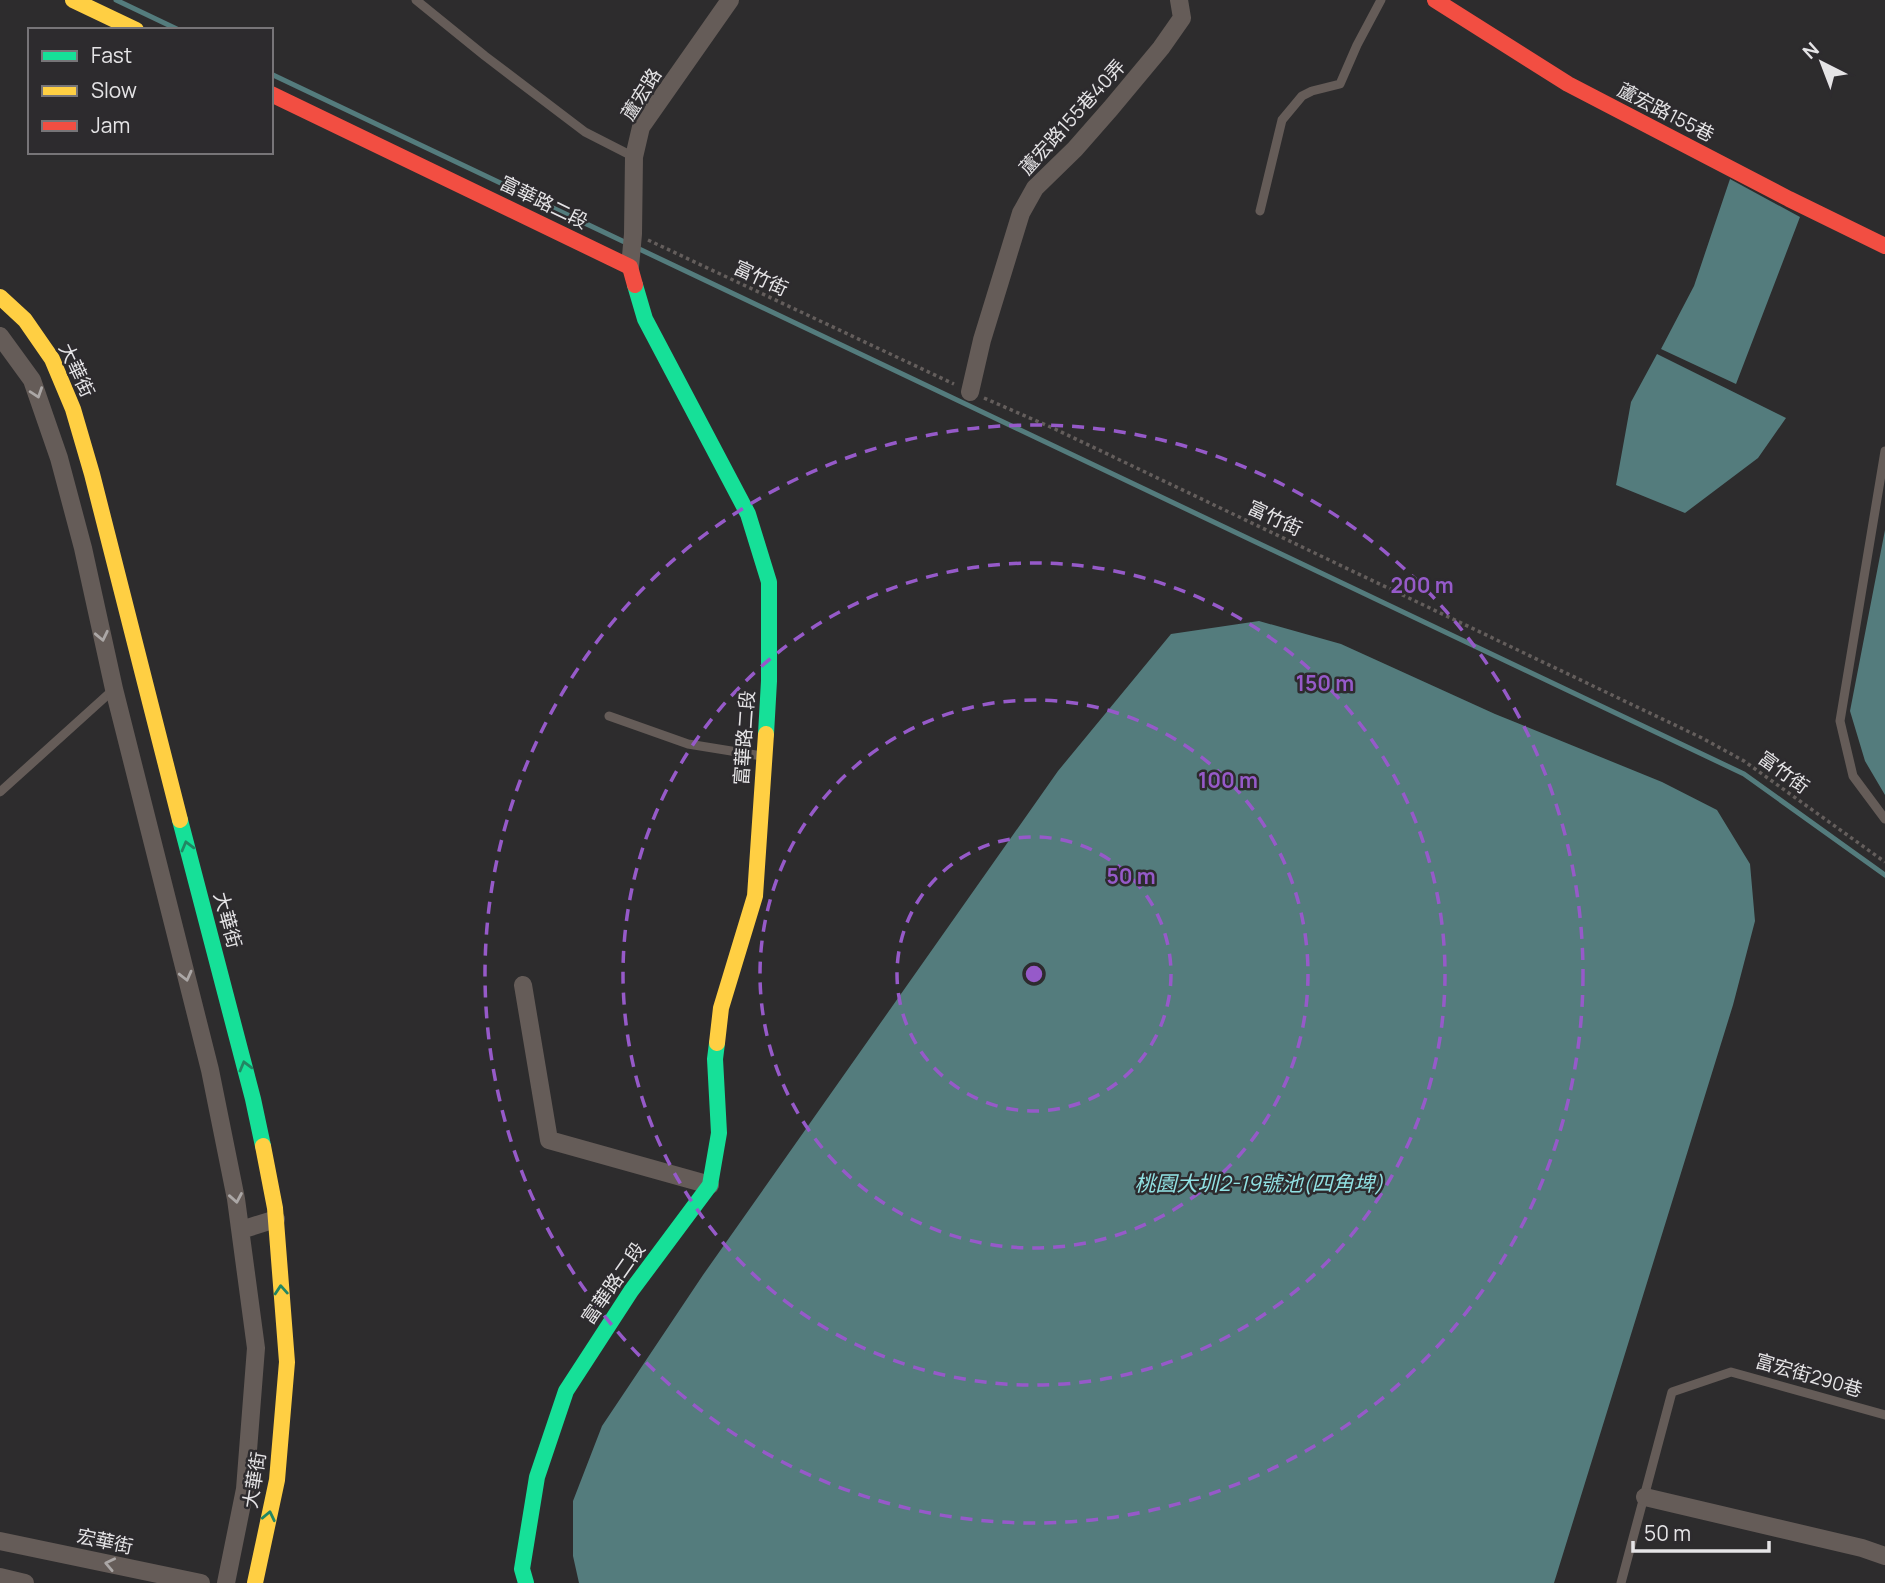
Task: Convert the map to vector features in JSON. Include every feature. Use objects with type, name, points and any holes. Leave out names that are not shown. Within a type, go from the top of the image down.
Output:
[{"type":"street","points":[[73,0],[132,28]]},
{"type":"street","name":"蘆宏路","points":[[632,248],[634,157],[641,127],[730,0]]},
{"type":"street","name":"蘆宏路155巷40弄","points":[[970,392],[982,340],[1021,213],[1035,188],[1075,149],[1161,48],[1182,18],[1179,0]]},
{"type":"street","name":"蘆宏路155巷","points":[[1435,0],[1568,84],[1885,246]]},
{"type":"street","name":"富華路二段","points":[[273,95],[632,248],[645,319],[748,514],[769,582],[769,681],[755,896],[721,1008],[715,1059],[719,1133],[710,1185],[631,1291],[566,1391],[537,1476],[522,1569],[526,1583]]},
{"type":"street","name":"大華街","points":[[0,297],[25,320],[52,359],[73,410],[92,474],[119,589],[253,1099],[276,1219],[287,1362],[277,1480],[255,1583]]},
{"type":"street","name":"大華街","points":[[0,336],[32,380],[62,471],[83,548],[114,689],[210,1070],[241,1230],[256,1348],[245,1489],[226,1583]]},
{"type":"street","points":[[93,595],[119,589]]},
{"type":"street","points":[[178,944],[211,936]]},
{"type":"street","points":[[523,985],[549,1140],[710,1185]]},
{"type":"street","points":[[241,1230],[276,1219]]},
{"type":"street","points":[[1645,1497],[1862,1548],[1885,1556]]},
{"type":"street","name":"宏華街","points":[[0,1541],[201,1583]]},
{"type":"street","points":[[0,1577],[25,1583]]},
{"type":"lane","points":[[416,0],[585,131],[634,157]]},
{"type":"lane","points":[[1260,211],[1282,120],[1302,96],[1340,84],[1381,0]]},
{"type":"lane","points":[[1885,451],[1840,721],[1853,776],[1885,820]]},
{"type":"lane","points":[[0,792],[114,689]]},
{"type":"lane","points":[[609,716],[688,744],[764,756]]},
{"type":"lane","name":"富宏街290巷","points":[[1621,1583],[1672,1392],[1731,1371],[1885,1415]]},
{"type":"path","name":"富竹街","points":[[632,248],[1066,434],[1702,738],[1744,761],[1885,862]]},
{"type":"water","points":[[1730,179],[1800,217],[1736,384],[1661,349],[1694,286]]},
{"type":"water","points":[[1657,354],[1786,418],[1758,458],[1685,513],[1616,485],[1631,402]]},
{"type":"water","points":[[1885,530],[1885,795],[1865,761],[1850,711]]},
{"type":"water","name":"桃園大圳2-19號池(四角埤)","points":[[1259,621],[1341,644],[1495,714],[1662,782],[1717,810],[1750,864],[1755,921],[1733,1005],[1554,1583],[579,1583],[573,1556],[573,1501],[602,1426],[703,1275],[1058,771],[1171,634]]},
{"type":"waterway","points":[[116,0],[175,28]]},
{"type":"waterway","points":[[273,75],[1744,774],[1885,875]]},
{"type":"traffic: fast","points":[[635,285],[645,319],[748,514],[769,582],[766,734]]},
{"type":"traffic: fast","points":[[180,820],[263,1146]]},
{"type":"traffic: fast","points":[[526,1583],[522,1569],[537,1477],[566,1391],[631,1291],[710,1185],[719,1133],[715,1059],[717,1043]]},
{"type":"traffic: slow","points":[[73,0],[132,28]]},
{"type":"traffic: slow","points":[[0,297],[25,320],[52,359],[73,409],[180,820]]},
{"type":"traffic: slow","points":[[717,1043],[721,1008],[755,896],[766,734]]},
{"type":"traffic: slow","points":[[255,1583],[277,1480],[287,1362],[275,1208],[263,1146]]},
{"type":"traffic: jam","points":[[1435,0],[1568,84],[1885,246]]},
{"type":"traffic: jam","points":[[273,95],[630,267],[635,285]]}]
